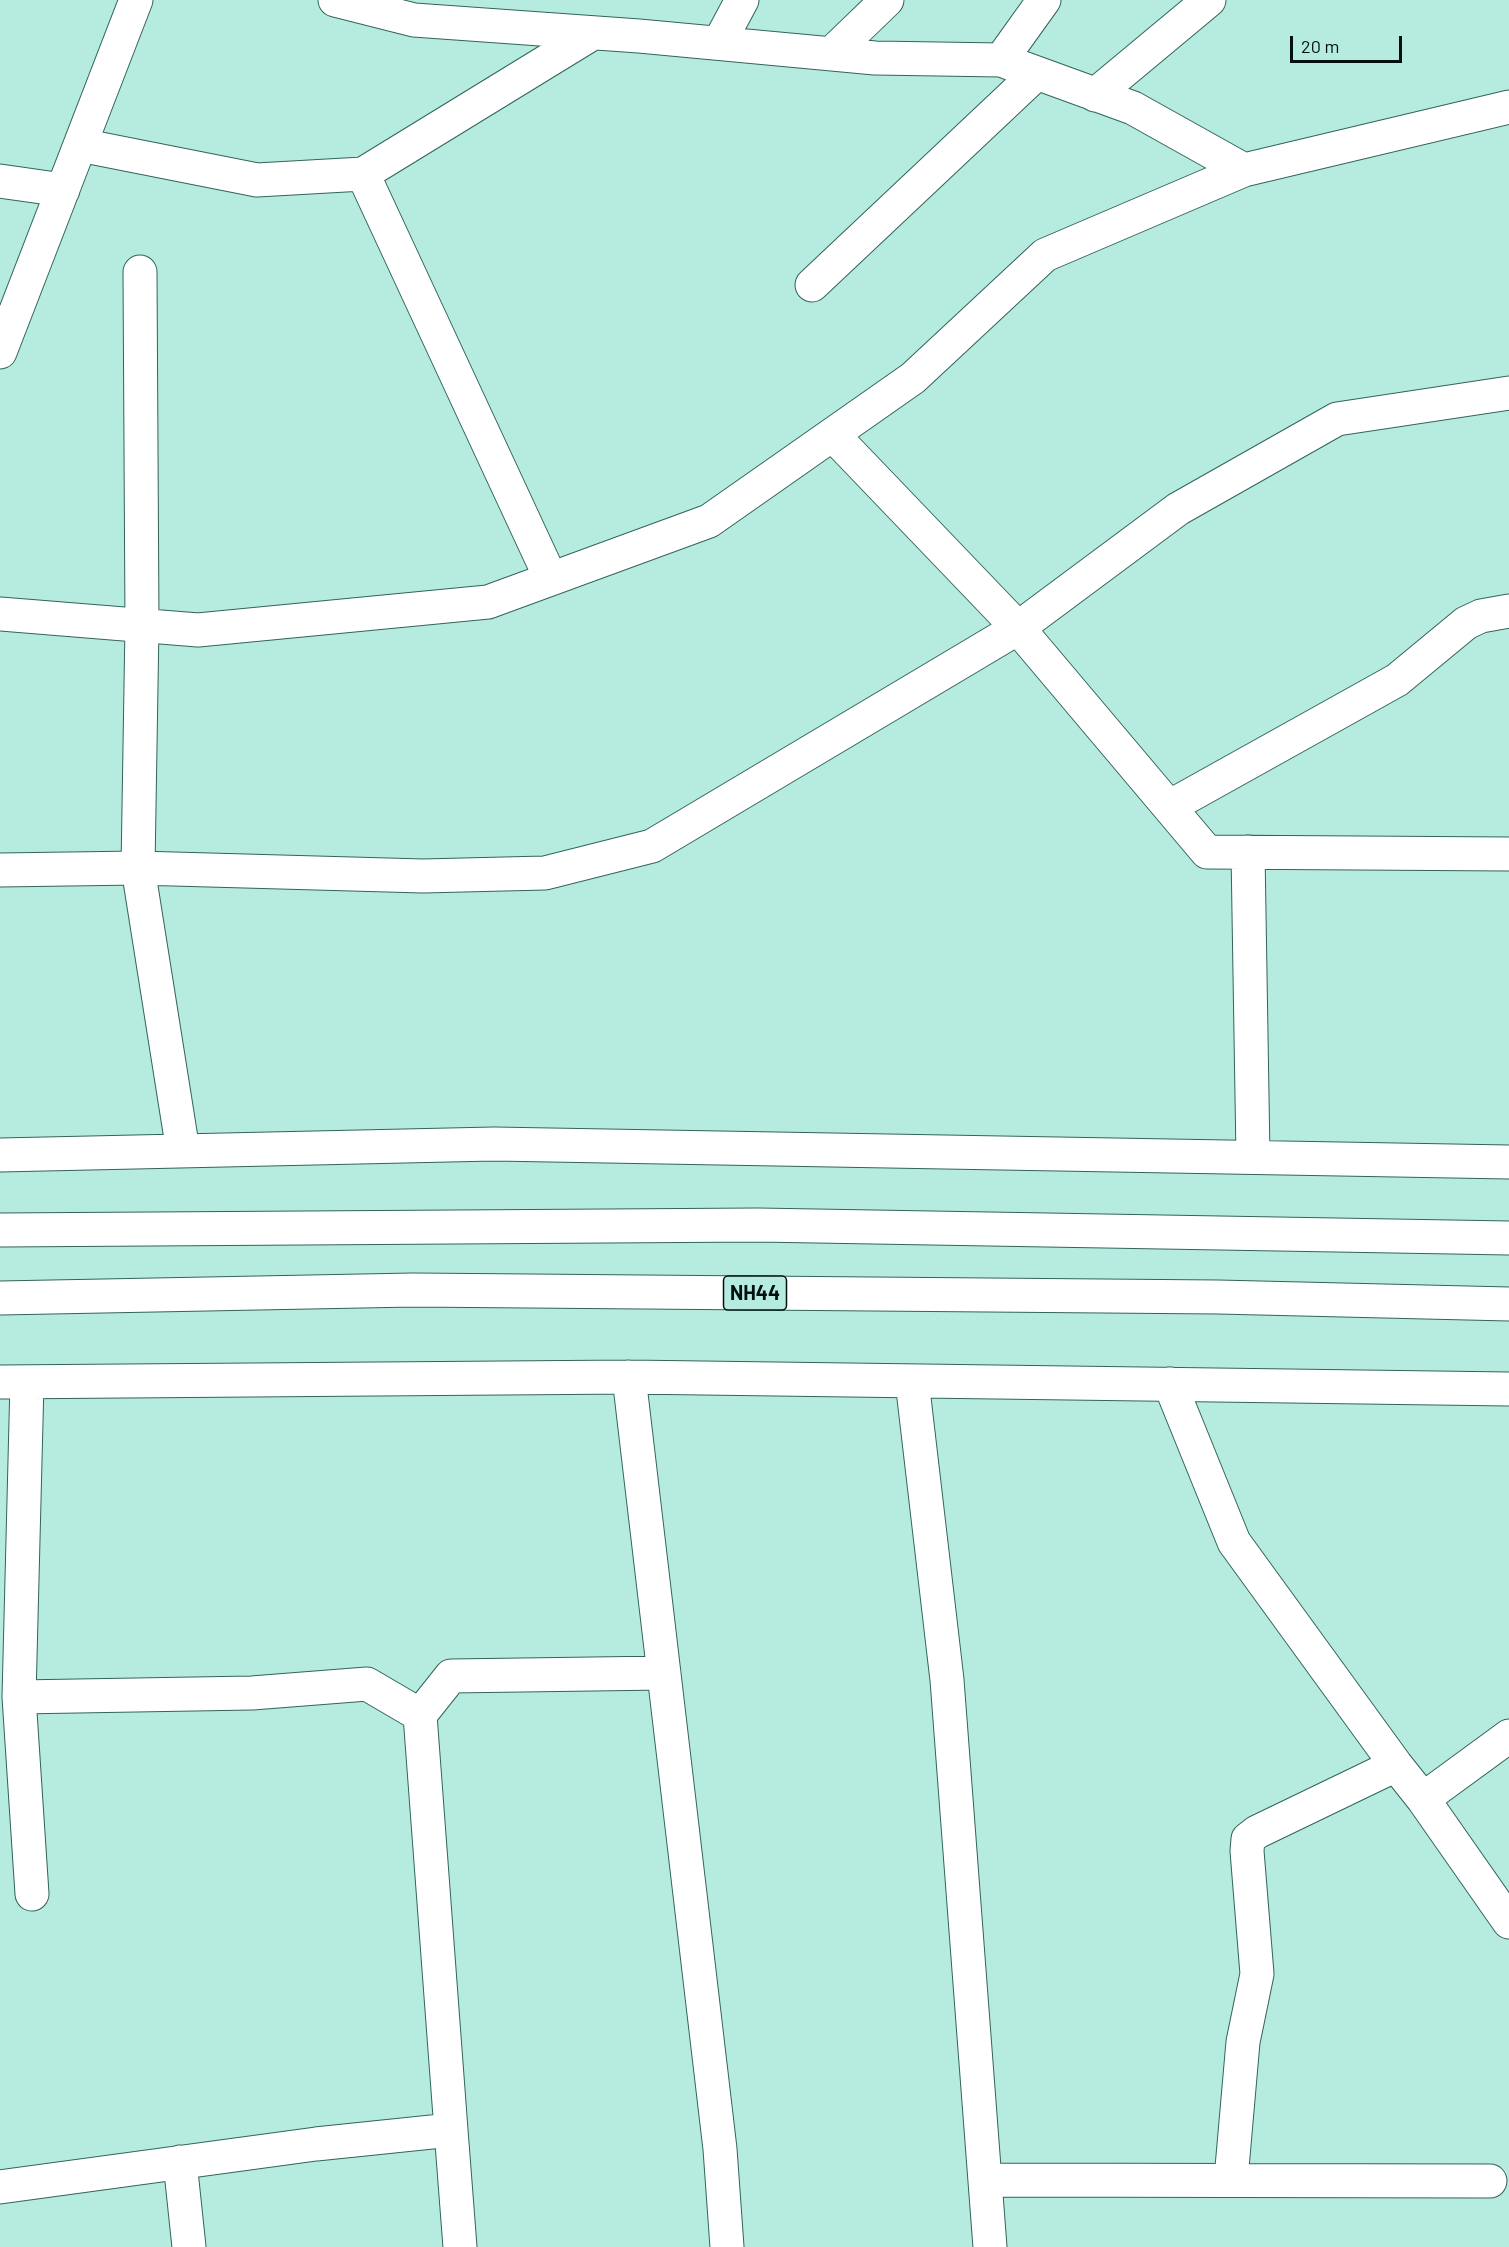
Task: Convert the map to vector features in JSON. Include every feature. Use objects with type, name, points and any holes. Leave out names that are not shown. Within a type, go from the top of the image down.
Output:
[{"type":"main road","points":[[0,352],[136,0]]},
{"type":"main road","points":[[335,0],[593,33],[875,58],[1000,60],[1133,108],[1244,170]]},
{"type":"main road","points":[[718,44],[742,0]]},
{"type":"main road","points":[[831,54],[887,0]]},
{"type":"main road","points":[[1000,60],[1044,0]]},
{"type":"main road","points":[[1095,95],[1209,0]]},
{"type":"main road","points":[[80,145],[257,180],[363,174],[593,33]]},
{"type":"main road","points":[[812,285],[1037,73]]},
{"type":"main road","points":[[0,614],[198,630],[488,602],[709,521],[913,378],[1045,255],[1244,170],[1509,107]]},
{"type":"main road","points":[[363,174],[551,579]]},
{"type":"main road","points":[[0,180],[63,190]]},
{"type":"main road","points":[[140,272],[142,625],[138,868],[183,1151]]},
{"type":"main road","points":[[0,870],[138,868],[423,876],[545,873],[652,846],[1018,628],[1178,509],[1337,419],[1509,393]]},
{"type":"main road","points":[[833,435],[1018,628],[1207,852],[1509,854]]},
{"type":"main road","points":[[1169,807],[1397,680],[1466,623],[1480,616],[1509,611]]},
{"type":"main road","points":[[1248,852],[1253,1157]]},
{"type":"main road","points":[[0,1155],[494,1144],[1509,1162]]},
{"type":"main road","points":[[0,1230],[758,1225],[1509,1238]]},
{"type":"main road","name":"NH44","points":[[0,1298],[425,1290],[1218,1296],[1509,1304]]},
{"type":"main road","points":[[629,1377],[720,2149],[727,2247]]},
{"type":"main road","points":[[32,1894],[19,1697],[13,1382],[629,1377],[1170,1384],[1504,1396]]},
{"type":"main road","points":[[912,1381],[947,1680],[990,2247]]},
{"type":"main road","points":[[1170,1384],[1234,1542],[1396,1766],[1423,1799],[1509,1922]]},
{"type":"main road","points":[[460,2247],[420,1715],[451,1676],[664,1673]]},
{"type":"main road","points":[[19,1697],[252,1693],[367,1684],[420,1715]]},
{"type":"main road","points":[[1423,1799],[1509,1736]]},
{"type":"main road","points":[[1231,2179],[1243,2042],[1257,1974],[1248,1839],[1257,1832],[1396,1766]]},
{"type":"main road","points":[[0,2187],[316,2144],[451,2130]]},
{"type":"main road","points":[[180,2162],[189,2247]]},
{"type":"main road","points":[[986,2180],[1490,2181]]}]
